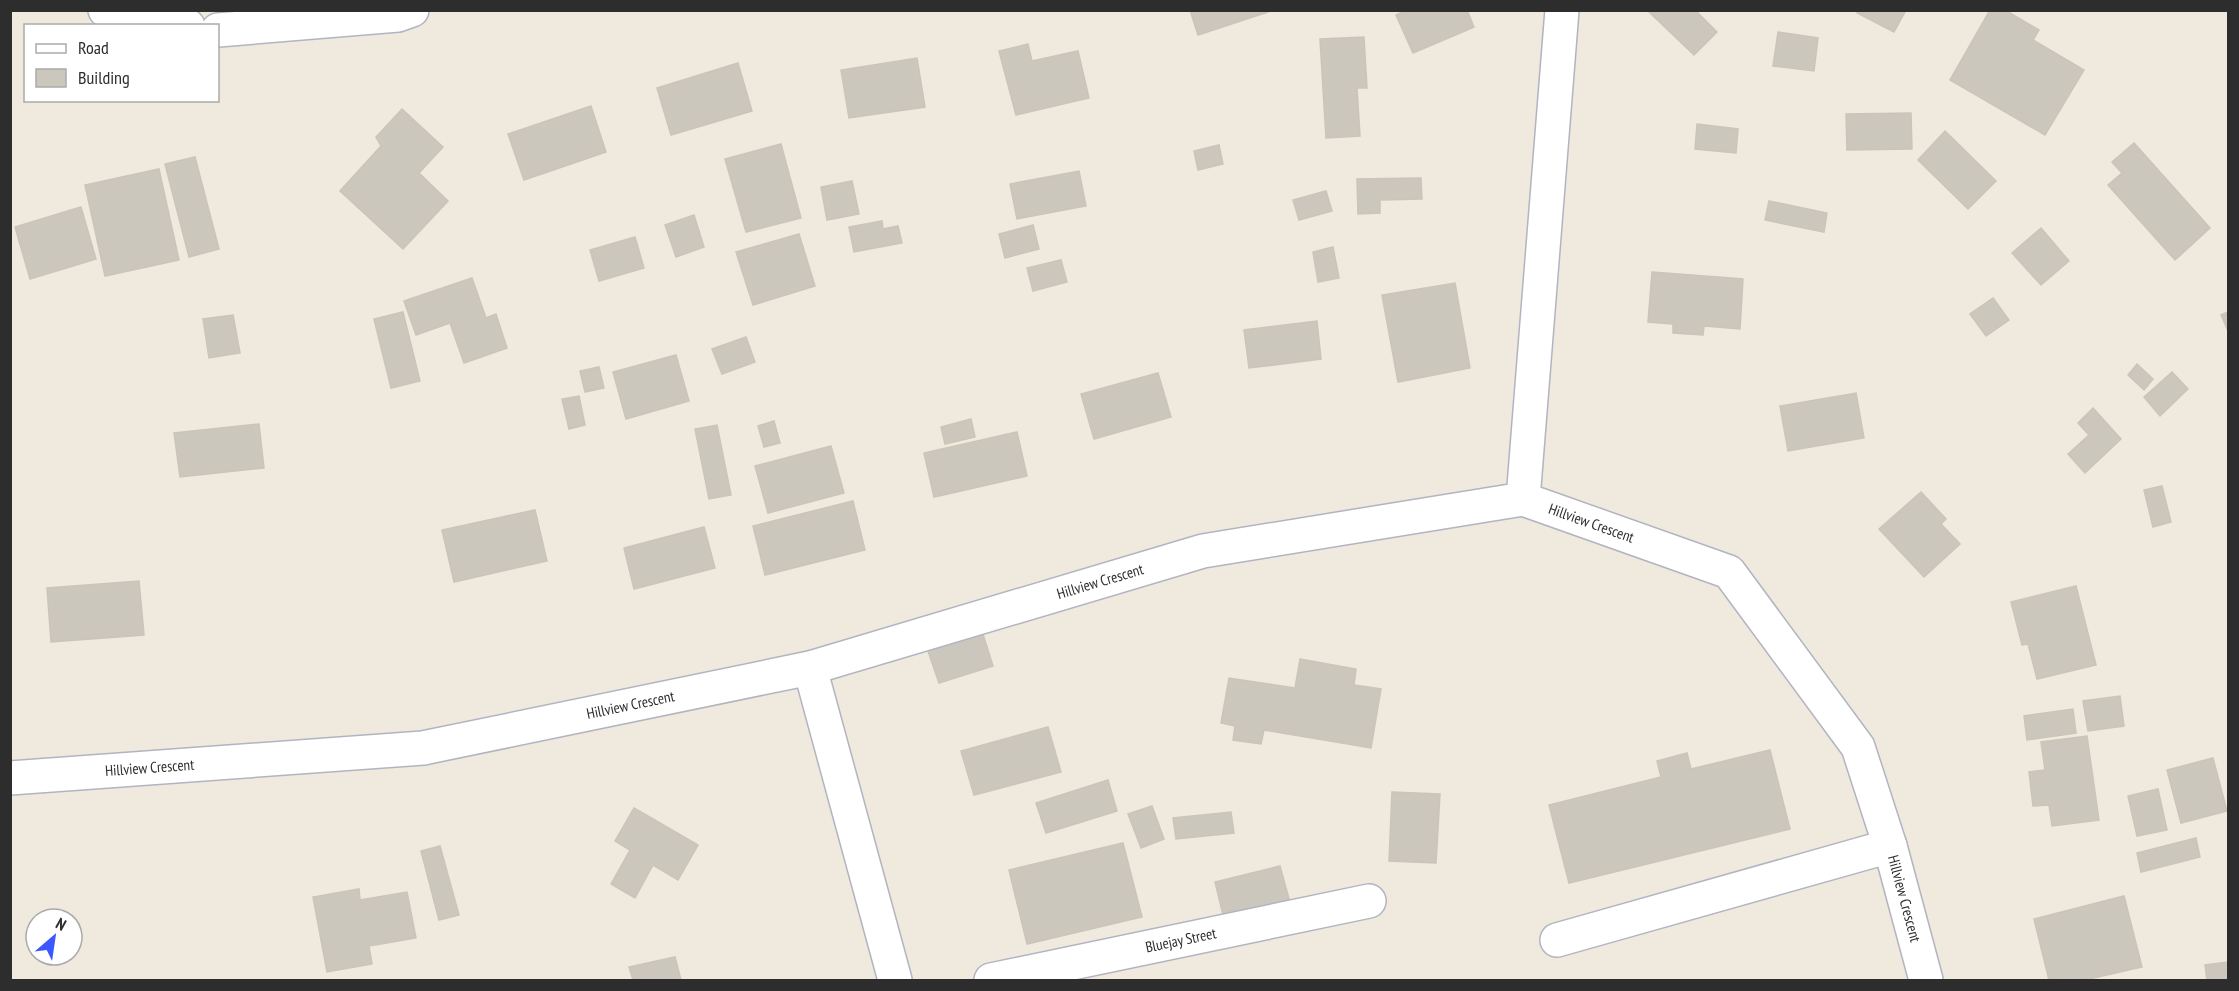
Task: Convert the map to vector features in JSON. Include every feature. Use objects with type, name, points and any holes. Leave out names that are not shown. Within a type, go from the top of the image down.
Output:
[{"type":"street","points":[[105,10],[178,24]]},
{"type":"street","points":[[219,30],[398,15],[412,10]]},
{"type":"street","points":[[1523,499],[1562,10]]},
{"type":"street","name":"Hillview Crescent","points":[[10,778],[423,748],[810,668],[1203,551],[1523,499],[1730,572],[1858,747],[1890,846],[1926,981]]},
{"type":"street","points":[[810,668],[895,981]]},
{"type":"street","points":[[1557,940],[1890,846]]},
{"type":"street","name":"Bluejay Street","points":[[991,981],[1369,901]]},
{"type":"building","points":[[1190,10],[1267,10],[1268,12],[1198,35]]},
{"type":"building","points":[[1406,10],[1467,10],[1474,27],[1413,53],[1396,15]]},
{"type":"building","points":[[1647,10],[1695,10],[1717,32],[1694,55]]},
{"type":"building","points":[[1858,10],[1906,10],[1894,32],[1857,13]]},
{"type":"building","points":[[1990,10],[2005,10],[2039,30],[2033,40],[2084,70],[2045,135],[1950,80]]},
{"type":"building","points":[[1778,32],[1818,38],[1814,71],[1773,66]]},
{"type":"building","points":[[1364,37],[1367,88],[1357,88],[1360,136],[1326,138],[1320,39]]},
{"type":"building","points":[[1028,44],[1032,61],[1078,51],[1089,98],[1016,115],[999,51]]},
{"type":"building","points":[[917,58],[925,107],[849,118],[841,70]]},
{"type":"building","points":[[738,63],[752,111],[671,135],[657,88]]},
{"type":"building","points":[[591,106],[606,152],[524,180],[508,134]]},
{"type":"building","points":[[402,109],[443,147],[419,173],[448,201],[403,249],[340,191],[381,146],[376,137]]},
{"type":"building","points":[[1911,113],[1912,149],[1847,150],[1846,114]]},
{"type":"building","points":[[1697,124],[1738,129],[1736,153],[1695,149]]},
{"type":"building","points":[[1945,131],[1996,181],[1968,209],[1918,160]]},
{"type":"building","points":[[2134,143],[2210,228],[2175,260],[2108,185],[2122,173],[2112,162]]},
{"type":"building","points":[[781,144],[801,218],[746,232],[725,159]]},
{"type":"building","points":[[1219,145],[1223,164],[1198,170],[1194,151]]},
{"type":"building","points":[[195,157],[219,249],[189,257],[165,164]]},
{"type":"building","points":[[159,169],[179,260],[105,276],[85,185]]},
{"type":"building","points":[[1079,171],[1086,206],[1017,219],[1010,184]]},
{"type":"building","points":[[1421,178],[1422,199],[1380,200],[1380,213],[1358,214],[1357,179]]},
{"type":"building","points":[[852,181],[859,214],[827,220],[821,187]]},
{"type":"building","points":[[1326,191],[1332,211],[1299,220],[1293,200]]},
{"type":"building","points":[[1769,201],[1827,213],[1824,232],[1765,220]]},
{"type":"building","points":[[81,207],[96,259],[30,279],[15,227]]},
{"type":"building","points":[[694,215],[704,247],[676,257],[665,225]]},
{"type":"building","points":[[882,221],[883,229],[898,226],[902,243],[854,252],[849,227]]},
{"type":"building","points":[[1033,225],[1039,249],[1005,258],[999,234]]},
{"type":"building","points":[[2041,228],[2069,261],[2041,285],[2012,253]]},
{"type":"building","points":[[799,234],[815,286],[753,305],[736,252]]},
{"type":"building","points":[[635,237],[644,268],[599,281],[590,250]]},
{"type":"building","points":[[1333,247],[1339,278],[1318,282],[1313,252]]},
{"type":"building","points":[[1061,260],[1067,282],[1033,291],[1027,268]]},
{"type":"building","points":[[1652,272],[1743,279],[1740,329],[1704,326],[1703,335],[1673,333],[1673,324],[1648,322]]},
{"type":"building","points":[[472,278],[486,318],[496,314],[507,348],[464,363],[450,323],[416,335],[404,301]]},
{"type":"building","points":[[1455,283],[1470,368],[1398,382],[1382,295]]},
{"type":"building","points":[[1993,298],[2009,320],[1986,336],[1970,314]]},
{"type":"building","points":[[403,312],[420,381],[391,388],[374,319]]},
{"type":"building","points":[[2228,312],[2228,331],[2221,315]]},
{"type":"building","points":[[233,315],[240,353],[209,358],[203,319]]},
{"type":"building","points":[[1317,321],[1321,359],[1249,368],[1244,330]]},
{"type":"building","points":[[746,337],[755,362],[722,374],[712,349]]},
{"type":"building","points":[[676,355],[689,401],[626,419],[613,372]]},
{"type":"building","points":[[2137,364],[2153,379],[2144,390],[2128,375]]},
{"type":"building","points":[[599,367],[604,388],[585,392],[580,371]]},
{"type":"building","points":[[2172,372],[2188,389],[2160,416],[2144,397]]},
{"type":"building","points":[[1158,373],[1171,417],[1094,439],[1081,394]]},
{"type":"building","points":[[1856,393],[1864,438],[1788,451],[1780,406]]},
{"type":"building","points":[[579,396],[585,425],[569,429],[562,399]]},
{"type":"building","points":[[2093,408],[2121,439],[2085,473],[2068,454],[2089,435],[2078,423]]},
{"type":"building","points":[[971,419],[975,437],[945,444],[941,427]]},
{"type":"building","points":[[774,421],[780,443],[764,447],[758,426]]},
{"type":"building","points":[[259,424],[264,468],[180,477],[174,433]]},
{"type":"building","points":[[717,425],[731,495],[709,499],[695,429]]},
{"type":"building","points":[[1017,432],[1027,476],[934,497],[924,453]]},
{"type":"building","points":[[831,446],[844,493],[768,513],[755,466]]},
{"type":"building","points":[[2162,486],[2171,522],[2153,527],[2144,490]]},
{"type":"building","points":[[1921,492],[1946,519],[1941,524],[1960,544],[1924,577],[1879,529]]},
{"type":"building","points":[[853,501],[865,550],[765,575],[753,526]]},
{"type":"building","points":[[535,510],[547,561],[454,582],[442,530]]},
{"type":"building","points":[[704,527],[715,568],[634,589],[624,548]]},
{"type":"building","points":[[139,581],[144,635],[51,642],[47,588]]},
{"type":"building","points":[[2076,586],[2096,665],[2037,679],[2028,644],[2022,645],[2011,602]]},
{"type":"building","points":[[982,631],[993,666],[939,683],[927,648]]},
{"type":"building","points":[[1300,659],[1356,669],[1354,685],[1381,689],[1371,748],[1264,730],[1261,744],[1233,740],[1235,726],[1221,723],[1229,678],[1295,688]]},
{"type":"building","points":[[2120,696],[2124,726],[2088,731],[2083,701]]},
{"type":"building","points":[[2073,709],[2076,733],[2027,740],[2024,716]]},
{"type":"building","points":[[1048,727],[1061,772],[974,795],[961,751]]},
{"type":"building","points":[[2087,736],[2099,820],[2052,826],[2049,805],[2033,806],[2029,772],[2045,770],[2041,742]]},
{"type":"building","points":[[1770,750],[1790,829],[1569,883],[1549,805],[1661,777],[1657,761],[1687,753],[1691,769]]},
{"type":"building","points":[[2213,758],[2227,811],[2181,823],[2167,770]]},
{"type":"building","points":[[1108,780],[1117,811],[1046,833],[1036,803]]},
{"type":"building","points":[[2158,789],[2167,830],[2137,836],[2128,796]]},
{"type":"building","points":[[1392,792],[1440,794],[1436,863],[1389,861]]},
{"type":"building","points":[[1152,806],[1164,839],[1141,848],[1128,814]]},
{"type":"building","points":[[634,808],[698,845],[678,880],[653,865],[635,898],[611,884],[630,850],[615,841]]},
{"type":"building","points":[[1231,812],[1234,833],[1176,839],[1173,818]]},
{"type":"building","points":[[2196,838],[2200,857],[2141,872],[2137,853]]},
{"type":"building","points":[[1123,843],[1142,917],[1027,944],[1009,870]]},
{"type":"building","points":[[440,846],[459,915],[439,920],[421,851]]},
{"type":"building","points":[[1280,866],[1291,906],[1225,923],[1215,882]]},
{"type":"building","points":[[359,889],[360,900],[407,892],[416,938],[369,946],[372,964],[327,972],[313,897]]},
{"type":"building","points":[[2124,896],[2142,967],[2085,980],[2049,980],[2034,919]]},
{"type":"building","points":[[675,957],[681,980],[633,980],[629,967]]},
{"type":"building","points":[[2228,962],[2228,980],[2207,980],[2205,965]]}]
